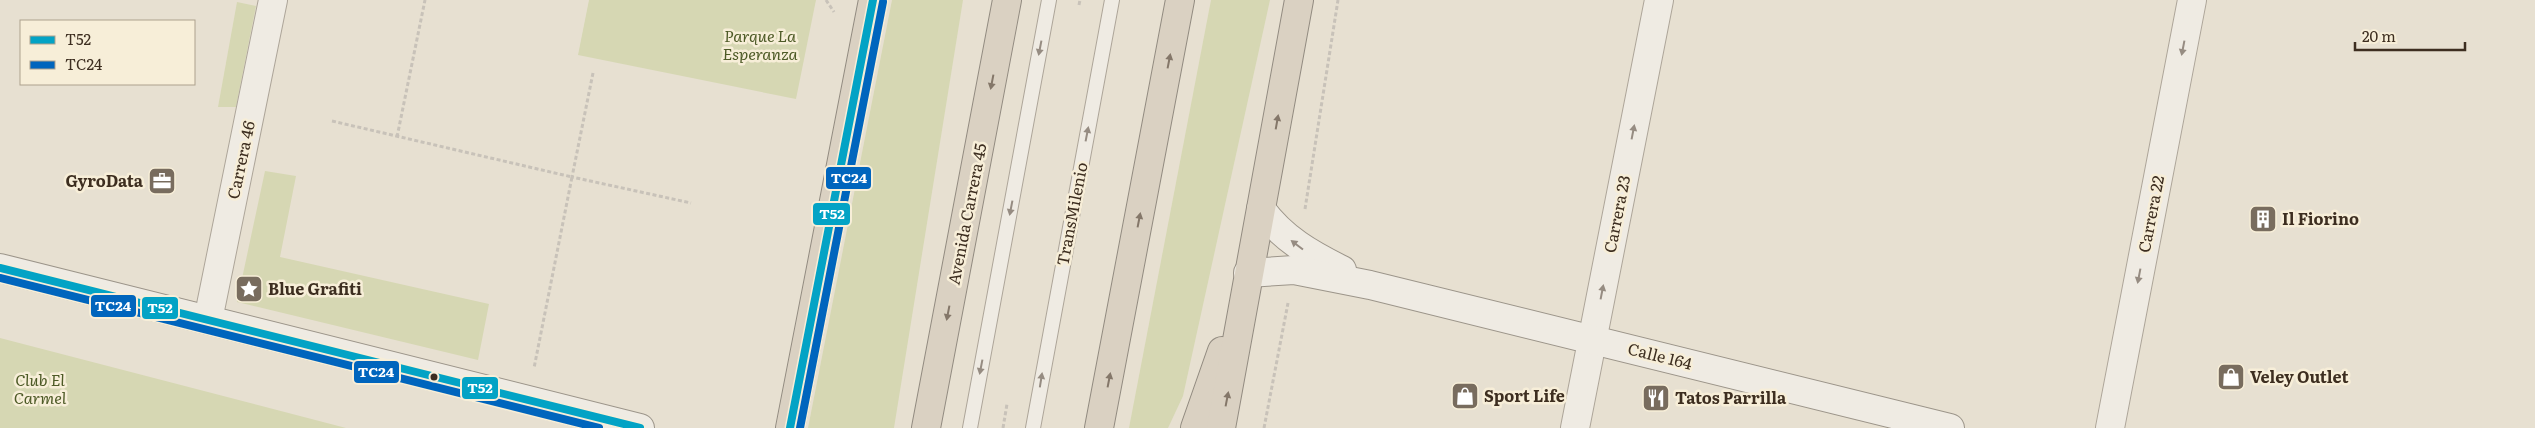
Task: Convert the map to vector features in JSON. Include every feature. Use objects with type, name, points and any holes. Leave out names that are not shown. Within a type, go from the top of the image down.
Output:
[{"type":"highway","points":[[790,428],[873,0]]},
{"type":"highway","name":"Avenida Carrera 45","points":[[926,428],[1007,0]]},
{"type":"highway","points":[[1099,428],[1180,0]]},
{"type":"highway","points":[[1221,428],[1299,0]]},
{"type":"highway","points":[[1195,428],[1248,273]]},
{"type":"street","name":"Carrera 46","points":[[208,320],[273,0]]},
{"type":"street","name":"Carrera 23","points":[[1575,428],[1659,0]]},
{"type":"street","name":"Carrera 22","points":[[2110,428],[2192,0]]},
{"type":"street","name":"Calle 164","points":[[1260,209],[1274,226],[1298,247],[1370,285]]},
{"type":"street","points":[[0,268],[640,428]]},
{"type":"street","name":"Calle 164","points":[[1248,273],[1294,270],[1370,285],[1950,428]]},
{"type":"lane","points":[[970,428],[1049,0]]},
{"type":"lane","name":"TransMilenio","points":[[1033,428],[1112,0]]},
{"type":"path","points":[[397,137],[425,0]]},
{"type":"path","points":[[826,0],[834,12]]},
{"type":"path","points":[[1079,5],[1080,0]]},
{"type":"path","points":[[528,400],[593,73]]},
{"type":"path","points":[[332,121],[691,203]]},
{"type":"path","points":[[1003,428],[1007,404]]},
{"type":"green space","name":"Parque La Esperanza","points":[[589,0],[816,0],[796,99],[578,55]]},
{"type":"green space","points":[[892,0],[963,0],[894,428],[808,428]]},
{"type":"green space","points":[[1211,0],[1270,0],[1183,396],[1168,428],[1129,428]]},
{"type":"green space","points":[[237,2],[256,6],[236,107],[218,107]]},
{"type":"green space","points":[[265,171],[296,176],[280,257],[489,304],[478,360],[237,302]]},
{"type":"green space","name":"Club El Carmel","points":[[0,338],[346,428],[0,428]]},
{"type":"transit line","name":"T52","points":[[790,428],[873,0]]},
{"type":"transit line","name":"TC24","points":[[800,428],[883,2]]},
{"type":"transit line","name":"T52","points":[[0,268],[640,428]]},
{"type":"transit line","name":"TC24","points":[[0,278],[599,428]]},
{"type":"place","name":"GyroData","points":[[162,181]]},
{"type":"place","name":"Il Fiorino","points":[[2263,219]]},
{"type":"place","name":"Blue Grafiti","points":[[249,289]]},
{"type":"place","name":"Veley Outlet","points":[[2231,377]]},
{"type":"place","name":"Sport Life","points":[[1465,396]]},
{"type":"place","name":"Tatos Parrilla","points":[[1656,398]]}]
